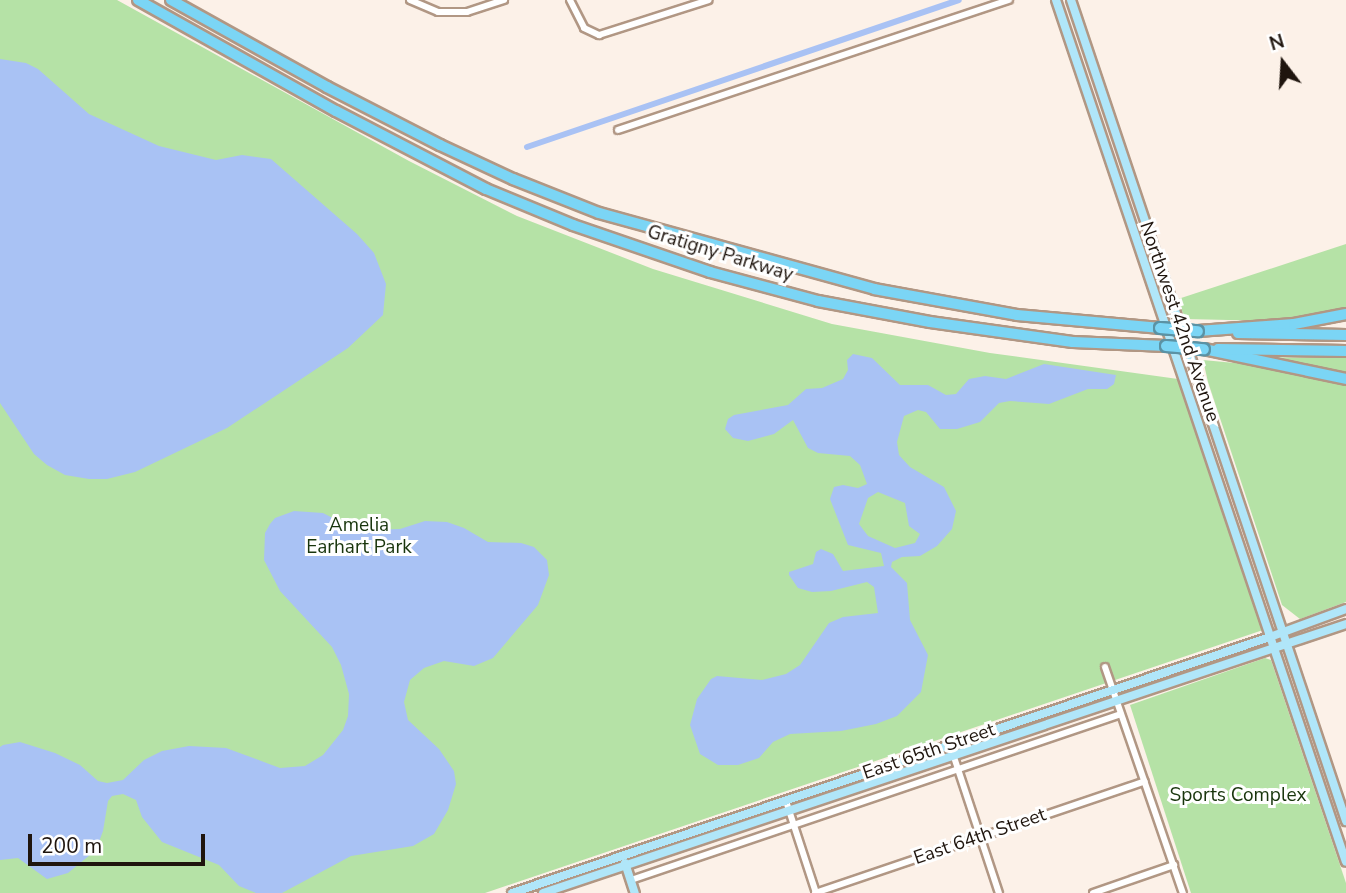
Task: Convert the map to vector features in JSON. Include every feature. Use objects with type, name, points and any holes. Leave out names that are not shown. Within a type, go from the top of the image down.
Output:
[{"type":"highway","name":"Gratigny Parkway","points":[[138,0],[359,123],[486,189],[573,225],[710,272],[818,301],[930,322],[1073,342],[1204,349],[1346,351]]},
{"type":"highway","name":"Gratigny Parkway","points":[[170,0],[327,88],[440,145],[513,179],[599,214],[874,289],[1017,315],[1198,331],[1346,335]]},
{"type":"highway","points":[[1198,331],[1294,324],[1346,314]]},
{"type":"highway","points":[[1204,349],[1346,379]]},
{"type":"main road","name":"Northwest 42nd Avenue","points":[[1056,0],[1346,862]]},
{"type":"main road","name":"Northwest 42nd Avenue","points":[[1071,0],[1346,821]]},
{"type":"main road","points":[[1090,101],[1104,97]]},
{"type":"main road","points":[[1135,234],[1148,229]]},
{"type":"main road","name":"East 65th Street","points":[[512,893],[1270,637],[1346,608]]},
{"type":"main road","name":"East 65th Street","points":[[543,893],[1346,624]]},
{"type":"main road","points":[[1317,775],[1330,771]]},
{"type":"main road","points":[[623,856],[635,893]]},
{"type":"street","points":[[410,0],[438,12],[467,12],[504,0]]},
{"type":"street","points":[[570,0],[577,18],[592,33],[612,33],[709,0]]},
{"type":"street","points":[[618,130],[1009,0]]},
{"type":"street","points":[[1105,667],[1182,893]]},
{"type":"street","points":[[631,880],[1121,713]]},
{"type":"street","points":[[950,745],[999,893]]},
{"type":"street","name":"East 64th Street","points":[[816,893],[1144,781]]},
{"type":"street","points":[[786,801],[816,893]]},
{"type":"street","points":[[1093,893],[1174,865]]},
{"type":"green space","name":"Amelia Earhart Park","points":[[0,0],[117,0],[409,161],[517,216],[653,269],[832,324],[990,353],[1178,379],[1263,630],[485,893],[0,893]]},
{"type":"green space","points":[[1346,244],[1346,309],[1272,321],[1185,319],[1178,299]]},
{"type":"green space","points":[[1259,357],[1346,358],[1346,376]]},
{"type":"green space","points":[[1203,360],[1256,365],[1346,382],[1346,602],[1300,619],[1282,605]]},
{"type":"green space","name":"Sports Complex","points":[[1265,658],[1271,660],[1346,883],[1346,893],[1191,893],[1130,705]]},
{"type":"water","points":[[0,59],[26,63],[38,69],[89,114],[159,146],[216,160],[242,155],[271,159],[357,234],[374,253],[386,284],[383,315],[348,348],[227,428],[135,472],[107,479],[89,479],[65,475],[47,465],[34,454],[0,403]]},
{"type":"water","points":[[853,354],[872,358],[900,385],[928,385],[946,395],[956,394],[969,379],[985,376],[1006,379],[1044,364],[1116,375],[1114,384],[1107,389],[1088,389],[1049,404],[1010,401],[999,403],[980,422],[957,429],[940,429],[926,412],[918,410],[904,416],[897,442],[899,455],[910,467],[944,487],[956,511],[952,529],[937,546],[920,556],[902,557],[892,562],[891,567],[907,583],[910,620],[928,655],[921,692],[897,716],[876,724],[841,731],[790,734],[773,742],[759,758],[738,765],[718,765],[700,754],[690,725],[697,699],[711,679],[717,676],[762,680],[786,674],[800,665],[829,623],[843,617],[878,613],[874,587],[867,582],[831,591],[812,592],[798,588],[789,575],[789,572],[813,564],[816,552],[821,549],[833,554],[843,571],[884,566],[881,553],[848,545],[830,499],[834,487],[843,485],[858,488],[867,484],[860,465],[850,456],[818,453],[808,448],[793,420],[774,434],[748,441],[733,438],[725,429],[728,419],[734,415],[788,405],[806,389],[822,388],[843,379],[848,370],[847,360]],"holes":[[[878,492],[905,503],[909,526],[920,534],[915,543],[895,548],[868,536],[859,524],[868,498]]]},
{"type":"water","points":[[294,511],[323,513],[354,529],[366,530],[400,529],[425,521],[447,522],[488,542],[521,543],[534,547],[547,560],[549,575],[538,605],[493,658],[474,666],[444,661],[424,668],[410,680],[404,702],[408,720],[439,749],[454,771],[456,784],[448,810],[434,834],[413,846],[351,856],[282,893],[256,893],[239,886],[219,865],[162,842],[142,817],[136,800],[123,794],[112,796],[108,801],[103,831],[96,850],[68,873],[47,879],[18,858],[0,860],[0,747],[3,745],[20,742],[55,753],[80,765],[98,781],[107,783],[123,780],[144,760],[162,751],[189,746],[226,748],[280,768],[305,766],[323,755],[343,730],[348,716],[349,694],[341,665],[332,647],[280,591],[264,560],[265,533],[270,524],[275,518]]},
{"type":"waterway","points":[[527,147],[959,0]]}]
